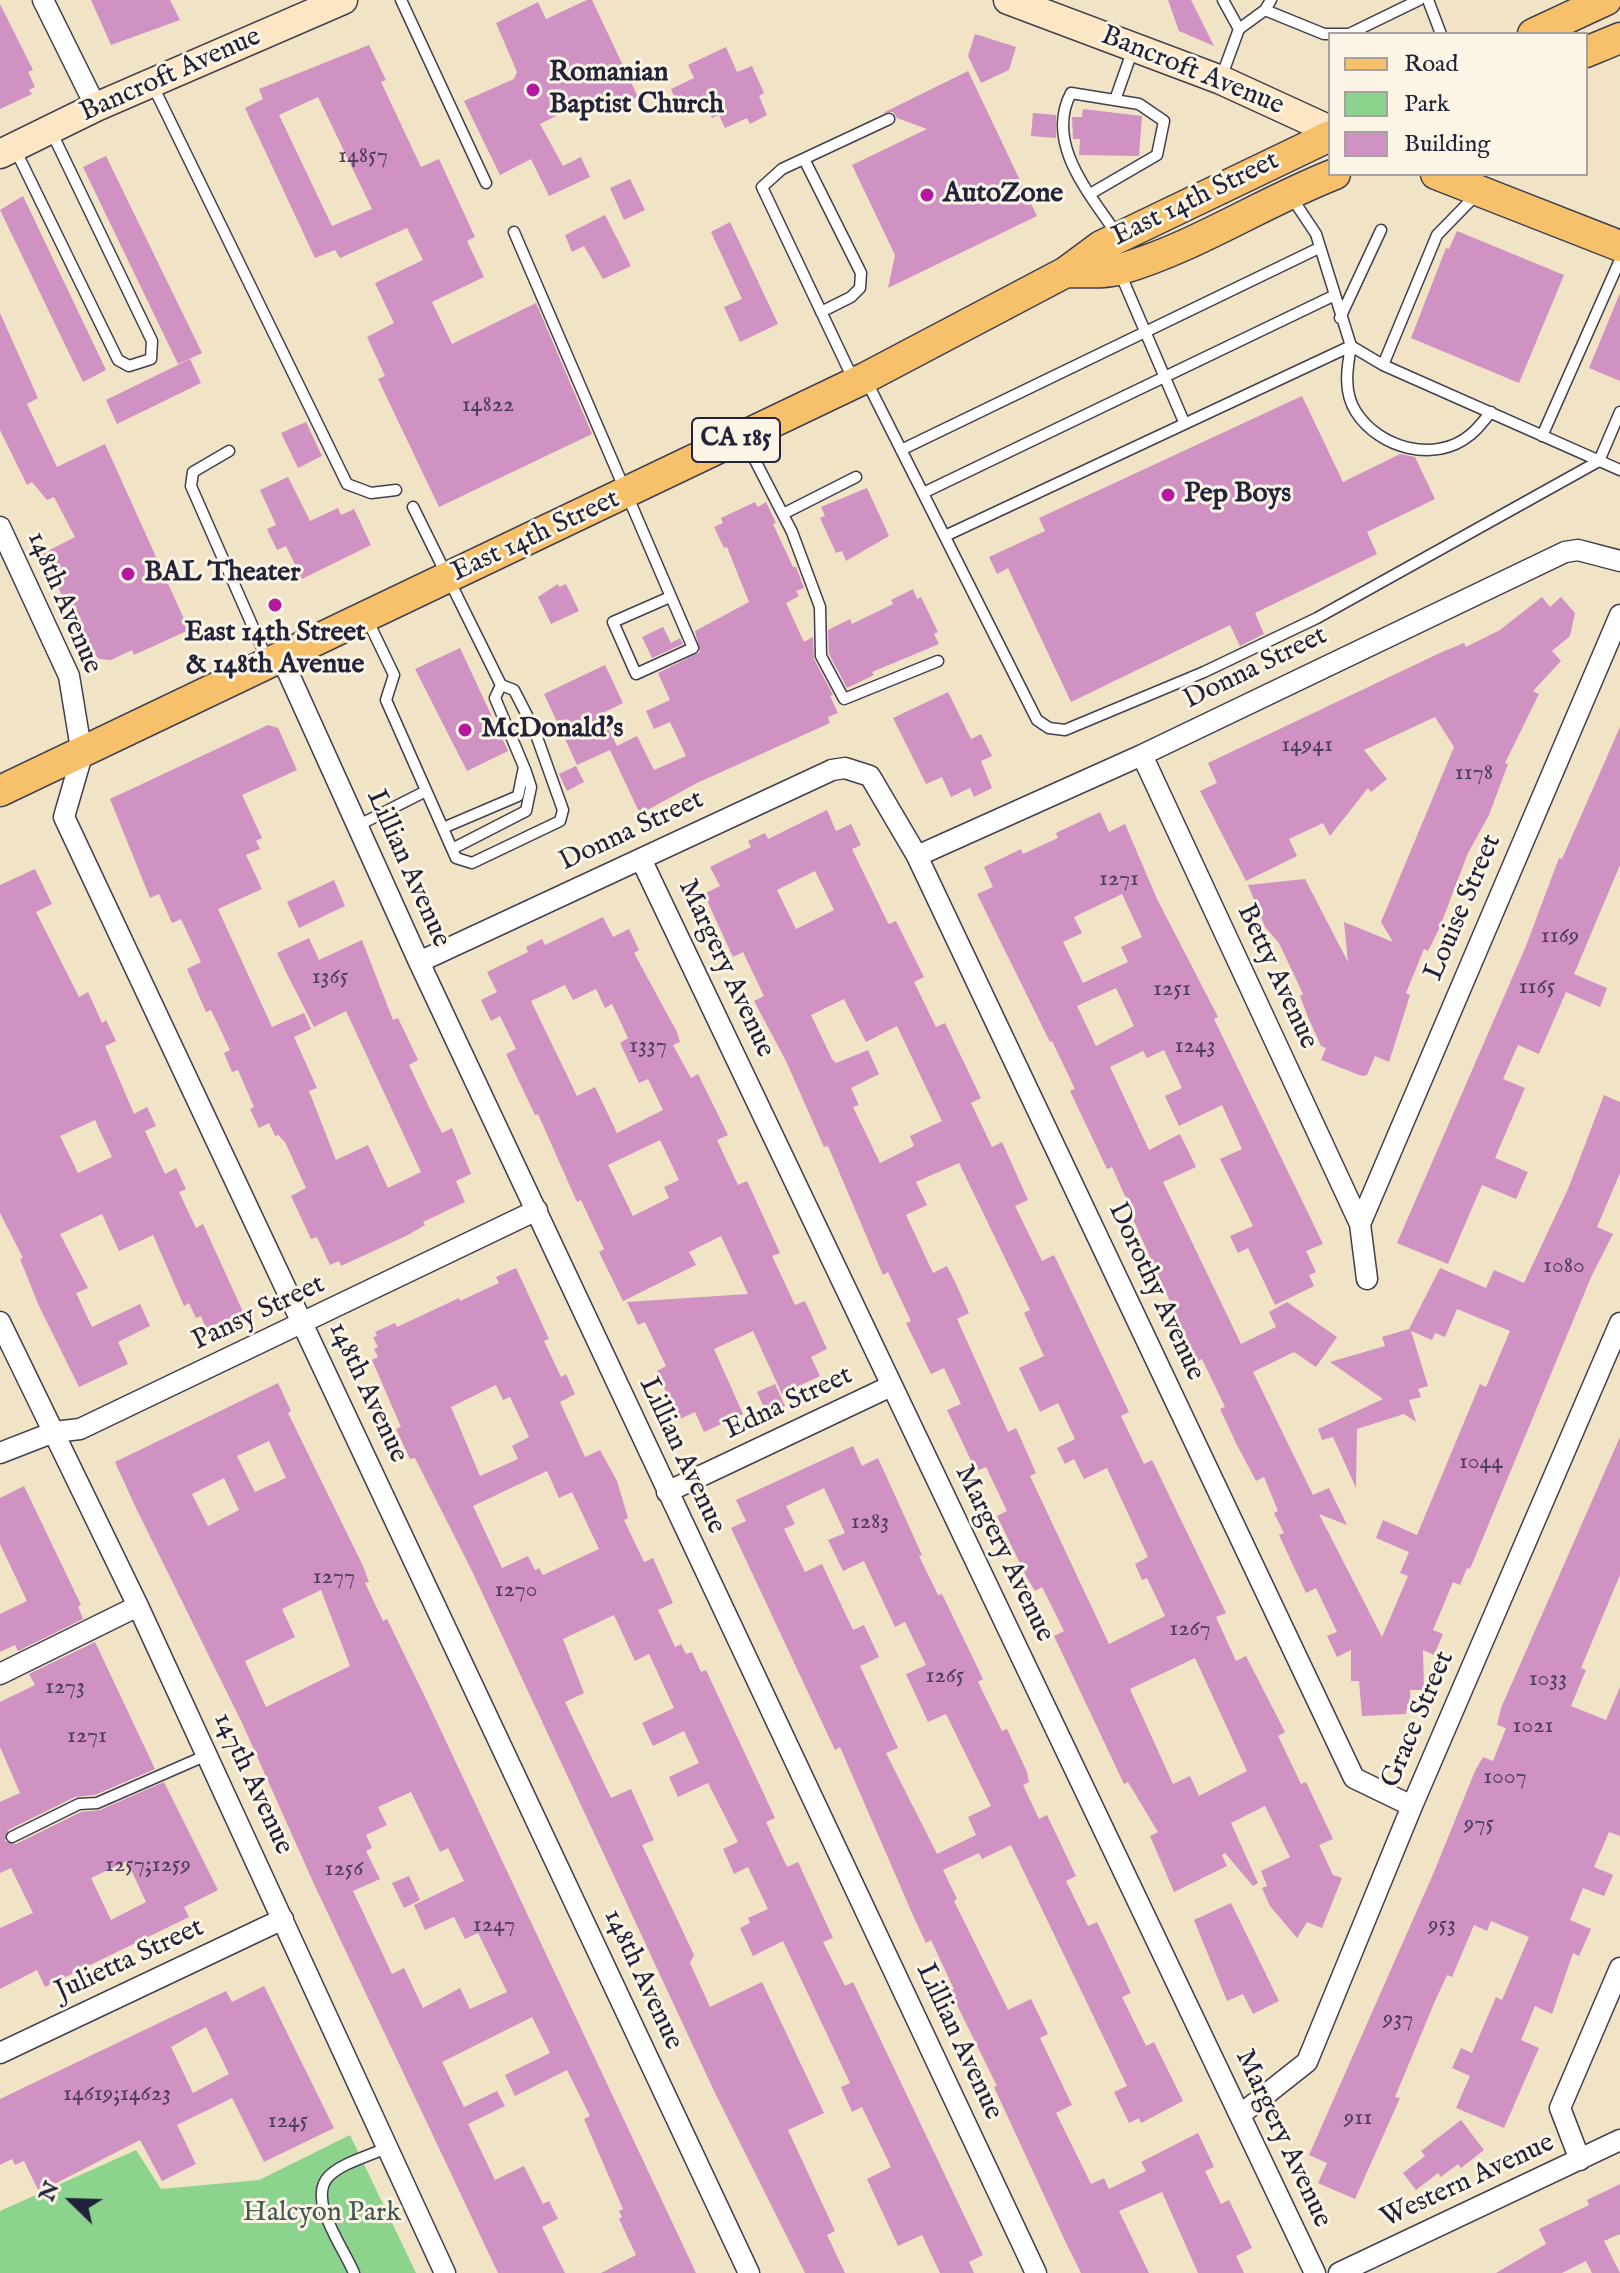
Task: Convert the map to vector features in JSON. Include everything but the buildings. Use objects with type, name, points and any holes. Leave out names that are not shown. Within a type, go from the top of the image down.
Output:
[{"type":"main road","name":"Bancroft Avenue","points":[[7,150],[96,107],[152,86],[343,0]]},
{"type":"main road","name":"Bancroft Avenue","points":[[1008,0],[1221,80],[1328,129]]},
{"type":"main road","points":[[1537,32],[1606,0]]},
{"type":"main road","points":[[1588,51],[1620,38]]},
{"type":"main road","name":"East 14th Street","points":[[0,791],[82,755],[860,381],[1066,272],[1101,246],[1328,137]]},
{"type":"main road","name":"East 14th Street","points":[[1066,272],[1119,270],[1193,241],[1289,192],[1330,176]]},
{"type":"main road","points":[[1442,176],[1620,246]]},
{"type":"street","points":[[43,0],[96,107]]},
{"type":"street","name":"148th Avenue","points":[[0,527],[69,676],[82,755],[64,817],[749,2273]]},
{"type":"street","name":"Donna Street","points":[[917,856],[1142,755],[1565,552],[1578,550],[1620,561]]},
{"type":"street","name":"Louise Street","points":[[1360,1224],[1620,615]]},
{"type":"street","name":"Lillian Avenue","points":[[275,662],[357,826],[1036,2273]]},
{"type":"street","name":"Betty Avenue","points":[[1142,755],[1360,1224]]},
{"type":"street","name":"Donna Street","points":[[419,962],[832,770],[845,768],[870,776]]},
{"type":"street","name":"Dorothy Avenue","points":[[870,776],[917,856],[1354,1778],[1412,1806]]},
{"type":"street","name":"Margery Avenue","points":[[641,859],[1315,2273]]},
{"type":"street","name":"Pansy Street","points":[[0,1453],[54,1432],[80,1429],[303,1325],[537,1210]]},
{"type":"street","points":[[1360,1224],[1367,1279]]},
{"type":"street","name":"147th Avenue","points":[[0,1322],[138,1606],[445,2273]]},
{"type":"street","name":"Grace Street","points":[[1240,2115],[1307,2062],[1412,1806],[1620,1323]]},
{"type":"street","name":"Edna Street","points":[[667,1492],[891,1386]]},
{"type":"street","points":[[0,1674],[138,1606]]},
{"type":"street","name":"Julietta Street","points":[[0,2053],[283,1919]]},
{"type":"street","points":[[1580,2160],[1560,2108],[1620,1968]]},
{"type":"street","name":"Western Avenue","points":[[1339,2273],[1620,2140]]},
{"type":"lane","points":[[401,0],[486,183]]},
{"type":"lane","points":[[1223,0],[1239,29]]},
{"type":"lane","points":[[1221,80],[1239,29],[1265,10],[1271,0]]},
{"type":"lane","points":[[1353,32],[1419,0]]},
{"type":"lane","points":[[1428,0],[1440,32]]},
{"type":"lane","points":[[1265,10],[1328,34]]},
{"type":"lane","points":[[1115,100],[1134,47]]},
{"type":"lane","points":[[152,86],[347,484],[371,493],[396,490]]},
{"type":"lane","points":[[1090,194],[1157,155],[1164,121],[1139,104],[1071,93],[1064,106],[1066,157],[1090,194],[1119,238]]},
{"type":"lane","points":[[889,119],[782,169],[762,187],[821,312],[901,450],[1037,720],[1049,728],[1065,730],[1204,672],[1317,618],[1599,461],[1620,412]]},
{"type":"lane","points":[[7,150],[118,360],[129,366],[143,363],[151,359],[152,341],[51,129]]},
{"type":"lane","points":[[804,159],[861,273],[860,288],[851,297],[821,312]]},
{"type":"lane","points":[[1383,365],[1437,235],[1481,190]]},
{"type":"lane","points":[[1289,192],[1316,234],[1351,346],[1346,379],[1355,411],[1376,436],[1403,447],[1438,450],[1469,437],[1491,412]]},
{"type":"lane","points":[[1340,318],[1381,230]]},
{"type":"lane","points":[[514,232],[693,648],[636,674],[613,622],[670,597]]},
{"type":"lane","points":[[901,450],[1319,248]]},
{"type":"lane","points":[[1542,436],[1620,260]]},
{"type":"lane","points":[[1119,270],[1143,333],[1184,422]]},
{"type":"lane","points":[[923,493],[1333,296]]},
{"type":"lane","points":[[1351,346],[1383,365],[1620,470]]},
{"type":"lane","points":[[945,536],[1351,346]]},
{"type":"lane","points":[[743,437],[783,514],[820,607],[821,656],[844,699],[938,661]]},
{"type":"lane","points":[[229,451],[193,472],[191,486],[275,662]]},
{"type":"lane","points":[[783,514],[856,477]]},
{"type":"lane","points":[[366,618],[394,675],[386,700],[456,858],[472,863],[560,821],[563,810],[534,729],[514,690],[501,685],[451,578],[413,507]]},
{"type":"lane","points":[[452,849],[526,811],[531,787],[495,698],[501,685]]},
{"type":"lane","points":[[443,828],[518,796],[524,767]]},
{"type":"lane","points":[[357,826],[426,791]]},
{"type":"lane","points":[[12,1837],[79,1804],[97,1803],[207,1755]]},
{"type":"lane","points":[[354,2273],[320,2204],[321,2187],[331,2174],[386,2148]]},
{"type":"green space","name":"Halcyon Park","points":[[350,2135],[416,2273],[0,2273],[0,2211],[136,2150],[161,2189],[259,2180]]},
{"type":"place","name":"Romanian Baptist Church","points":[[533,90]]},
{"type":"place","name":"AutoZone","points":[[927,195]]},
{"type":"place","name":"Pep Boys","points":[[1168,495]]},
{"type":"place","name":"BAL Theater","points":[[128,574]]},
{"type":"place","name":"East 14th Street & 148th Avenue","points":[[275,605]]},
{"type":"place","name":"McDonald's","points":[[465,730]]}]
